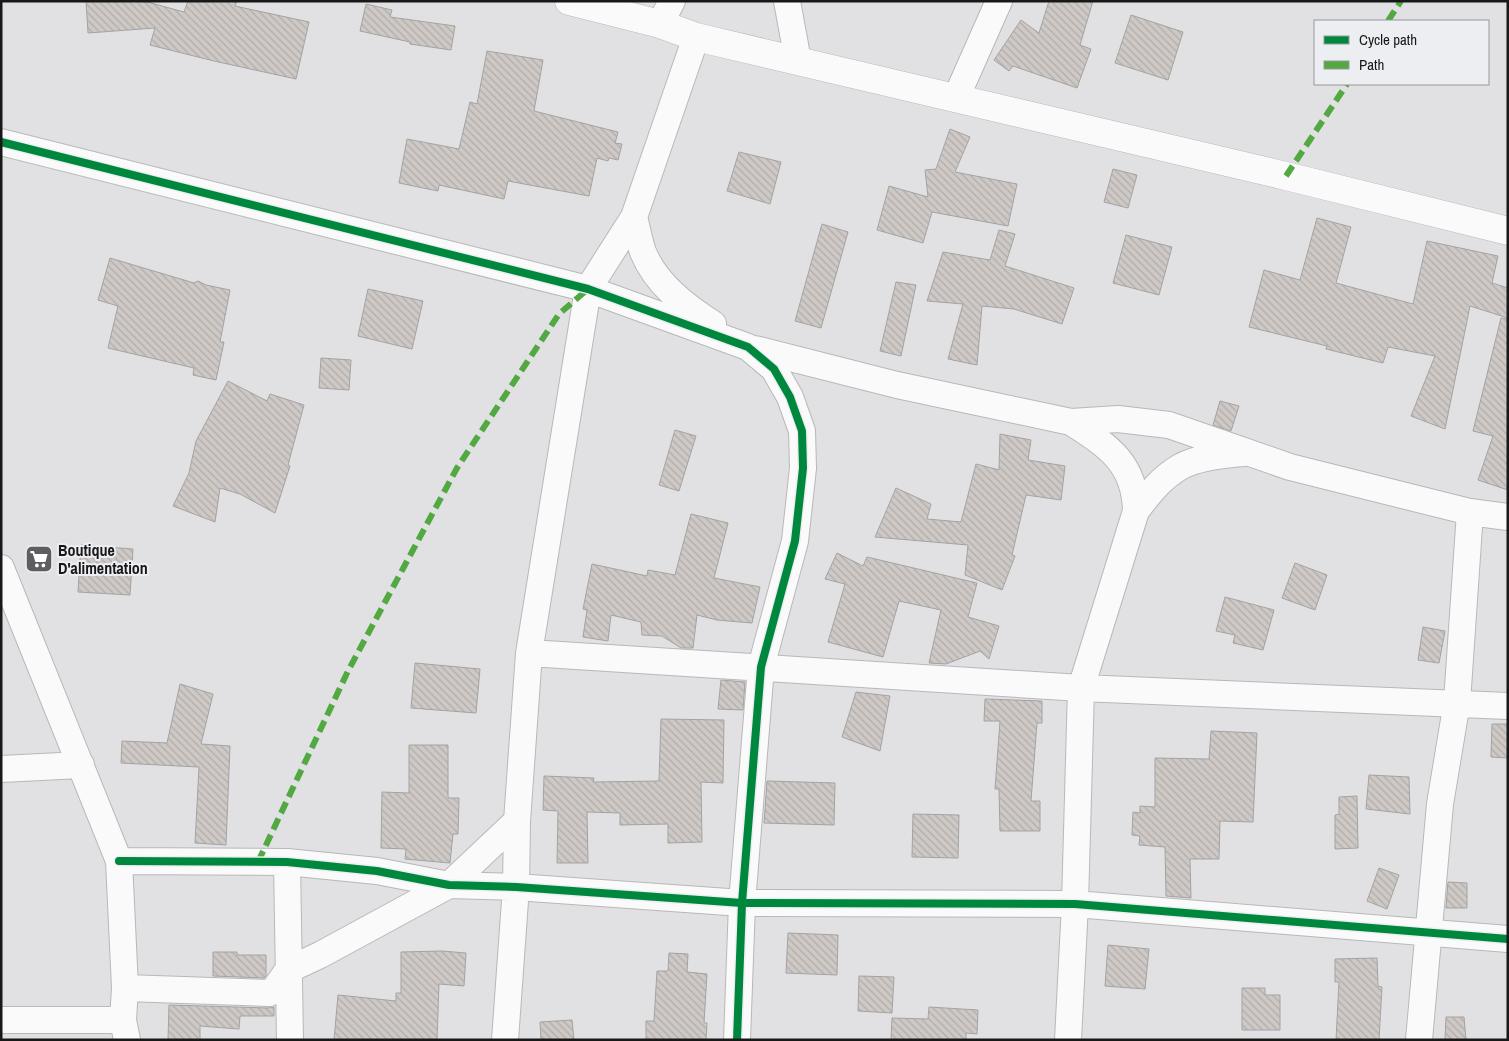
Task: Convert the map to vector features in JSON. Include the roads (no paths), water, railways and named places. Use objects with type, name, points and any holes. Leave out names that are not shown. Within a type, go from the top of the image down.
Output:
[{"type":"main road","points":[[569,1],[666,13],[696,37],[1276,174],[1508,231]]},
{"type":"street","points":[[788,1],[798,61]]},
{"type":"street","points":[[956,98],[1000,1]]},
{"type":"street","points":[[505,1040],[516,887],[517,821],[529,653],[588,289],[634,217],[696,37]]},
{"type":"street","points":[[1,142],[588,289],[748,347],[807,363],[897,385],[1071,422],[1118,419],[1169,425],[1290,467],[1470,512],[1508,517]]},
{"type":"street","points":[[634,217],[643,252],[661,282],[690,309],[748,347],[774,369],[790,397],[802,431],[803,468],[795,541],[761,667],[742,903],[737,1040]]},
{"type":"street","points":[[1071,422],[1096,439],[1117,457],[1130,478],[1135,497],[1136,511]]},
{"type":"street","points":[[1068,1040],[1075,904],[1081,688],[1136,511],[1154,487],[1180,467],[1210,457],[1248,452]]},
{"type":"street","points":[[1419,1040],[1440,804],[1457,702],[1470,512]]},
{"type":"street","points":[[1,568],[119,861],[125,1030],[1,1020]]},
{"type":"street","points":[[529,653],[1081,688],[1457,702],[1508,706]]},
{"type":"street","points":[[1,769],[81,764]]},
{"type":"street","points":[[125,988],[269,993],[274,990],[288,970],[320,955],[449,885],[517,821]]},
{"type":"street","points":[[119,861],[286,862],[376,871],[449,885],[516,887],[742,903],[1075,904],[1508,939]]},
{"type":"street","points":[[286,862],[290,1040]]},
{"type":"place","name":"Boutique D'alimentation","points":[[39,559]]}]
